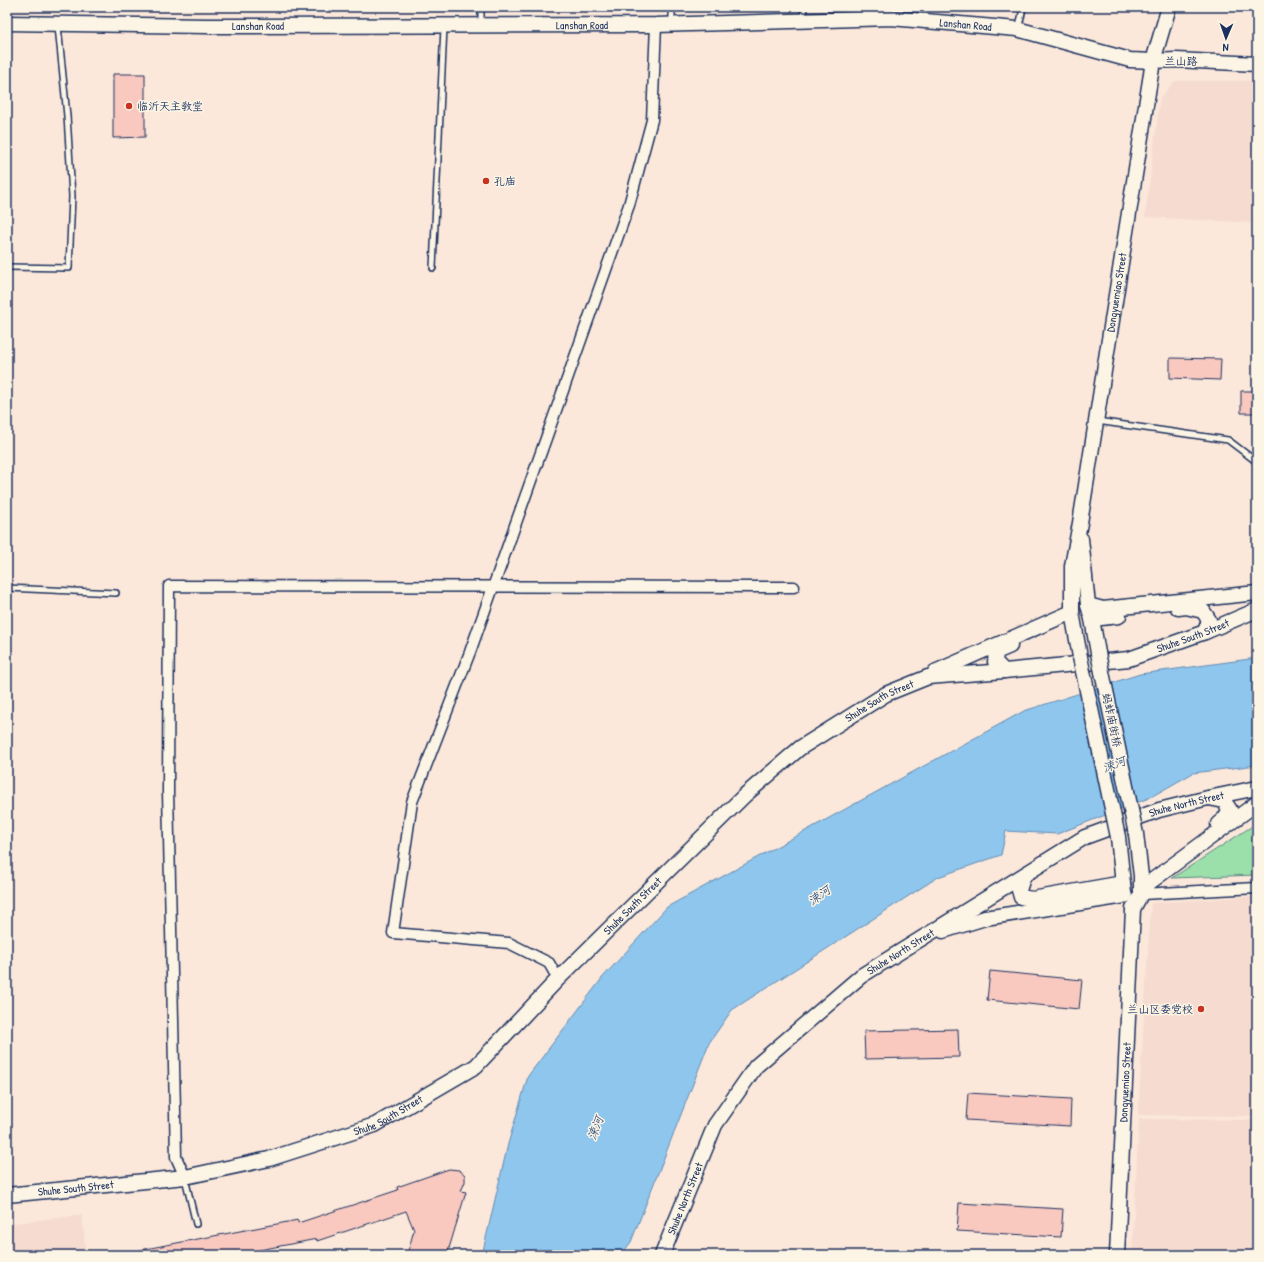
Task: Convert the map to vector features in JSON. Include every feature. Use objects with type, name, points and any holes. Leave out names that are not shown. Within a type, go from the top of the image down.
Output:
[{"type":"main road","name":"Dongyuemiao Street","points":[[1124,889],[1118,838],[1073,618],[1072,566],[1152,61],[1170,7]]},
{"type":"main road","name":"Lanshan Road","points":[[7,24],[206,26],[672,25],[804,14],[891,18],[1017,29],[1130,60],[1152,61]]},
{"type":"main road","name":"兰山路","points":[[1152,61],[1176,60],[1257,64]]},
{"type":"main road","name":"Dongyuemiao Street","points":[[1080,523],[1088,605],[1098,653]]},
{"type":"main road","points":[[1088,605],[1103,609],[1257,593]]},
{"type":"main road","points":[[1092,619],[1186,606],[1203,611],[1209,620],[1205,632]]},
{"type":"main road","name":"Shuhe South Street","points":[[7,1195],[185,1177],[269,1160],[375,1125],[476,1066],[558,979],[745,795],[800,748],[886,694],[928,677],[1129,659],[1205,632],[1257,610]]},
{"type":"main road","points":[[1004,671],[995,662],[996,652],[1064,625],[1073,618]]},
{"type":"main road","points":[[886,694],[1073,618]]},
{"type":"main road","name":"蚂蚱庙街桥","points":[[1098,653],[1136,834],[1141,886]]},
{"type":"main road","name":"Shuhe North Street","points":[[662,1255],[715,1125],[756,1066],[861,976],[1085,837],[1159,810],[1257,788]]},
{"type":"main road","points":[[1141,886],[1224,819],[1230,810],[1224,801],[1208,798]]},
{"type":"main road","points":[[1141,886],[1257,803]]},
{"type":"main road","points":[[1024,875],[1019,890],[1021,897],[1032,899],[1124,889]]},
{"type":"main road","name":"Dongyuemiao Street","points":[[1117,1255],[1133,910],[1141,886]]},
{"type":"main road","points":[[1124,889],[1133,910]]},
{"type":"main road","points":[[922,938],[985,918],[1124,889]]},
{"type":"street","points":[[558,979],[549,963],[509,942],[393,933],[412,802],[470,652],[629,205],[652,120],[656,25]]},
{"type":"street","points":[[185,1177],[176,1157],[168,791],[169,586],[794,587]]},
{"type":"street","points":[[1141,886],[1257,888]]},
{"type":"lane","points":[[481,7],[481,25]]},
{"type":"lane","points":[[672,7],[672,25]]},
{"type":"lane","points":[[1017,29],[1023,7]]},
{"type":"lane","points":[[7,267],[68,268],[72,196],[67,116],[58,24]]},
{"type":"lane","points":[[433,268],[444,25]]},
{"type":"lane","points":[[1096,420],[1228,440],[1257,462]]},
{"type":"lane","points":[[7,588],[116,592]]},
{"type":"lane","points":[[185,1177],[196,1224]]},
{"type":"shaded area","points":[[1175,81],[1257,81],[1257,223],[1145,217],[1160,98]]},
{"type":"shaded area","name":"兰山区委党校","points":[[1257,896],[1257,1116],[1138,1115],[1151,903]]},
{"type":"shaded area","points":[[1139,1119],[1257,1120],[1257,1255],[1132,1255]]},
{"type":"shaded area","points":[[82,1215],[86,1255],[7,1255],[7,1224]]},
{"type":"green space","points":[[1257,823],[1257,875],[1172,878]]},
{"type":"water","name":"涑河","points":[[1257,658],[1257,765],[1193,773],[1149,798],[1057,834],[1006,831],[1001,855],[938,877],[732,1010],[709,1043],[631,1242],[621,1255],[482,1255],[508,1144],[528,1076],[603,977],[667,907],[1024,711],[1140,674]]},
{"type":"building","name":"临沂天主教堂","points":[[113,74],[145,74],[145,137],[113,138]]},
{"type":"building","points":[[1170,358],[1221,359],[1220,380],[1170,378]]},
{"type":"building","points":[[1241,391],[1257,391],[1257,413],[1241,413]]},
{"type":"building","points":[[990,971],[1082,980],[1079,1009],[987,1000]]},
{"type":"building","points":[[958,1029],[959,1057],[865,1059],[864,1031]]},
{"type":"building","points":[[968,1093],[1071,1099],[1070,1126],[966,1120]]},
{"type":"building","points":[[449,1169],[459,1170],[465,1175],[465,1182],[461,1191],[466,1192],[447,1255],[407,1255],[414,1230],[406,1211],[317,1241],[317,1239],[233,1255],[141,1255],[140,1250],[298,1220],[298,1223],[398,1190],[397,1187]]},
{"type":"building","points":[[959,1203],[1063,1209],[1061,1237],[957,1231]]},
{"type":"place","name":"临沂天主教堂","points":[[129,106]]},
{"type":"place","name":"孔庙","points":[[486,181]]},
{"type":"place","name":"兰山区委党校","points":[[1201,1009]]}]
